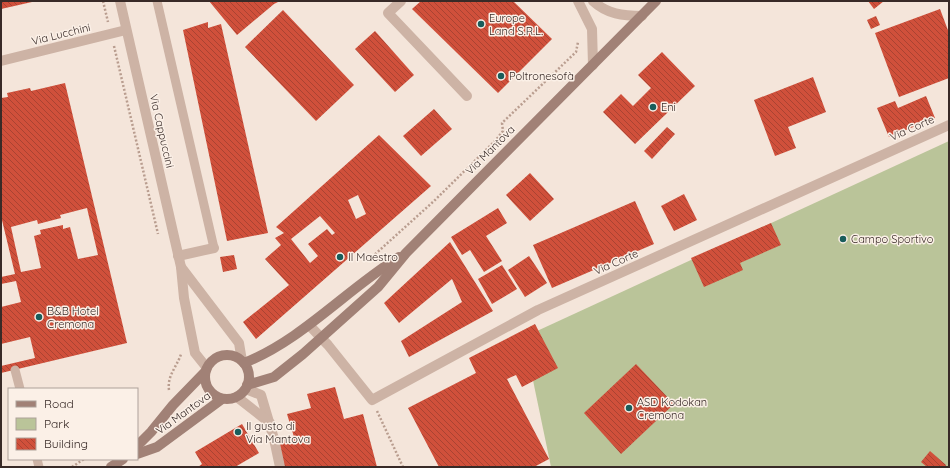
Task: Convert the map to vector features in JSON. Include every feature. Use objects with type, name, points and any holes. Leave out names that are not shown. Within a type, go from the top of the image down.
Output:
[{"type":"main road","name":"Via Mantova","points":[[246,387],[274,377],[322,338],[378,286],[406,253],[656,1]]},
{"type":"main road","name":"Via Mantova","points":[[243,362],[260,357],[309,324],[375,272],[406,253]]},
{"type":"main road","points":[[224,356],[230,356],[243,362],[249,374],[246,387],[237,397],[222,399],[209,392],[204,378],[206,370],[212,361],[224,356]]},
{"type":"main road","name":"Via Mantova","points":[[138,445],[206,370]]},
{"type":"main road","name":"Via Mantova","points":[[138,454],[157,447],[222,399]]},
{"type":"main road","points":[[111,467],[122,460]]},
{"type":"street","name":"Via Cappuccini","points":[[120,1],[181,266],[184,298],[195,353],[206,370]]},
{"type":"street","points":[[402,1],[388,13],[467,96]]},
{"type":"street","points":[[578,1],[592,29],[593,64]]},
{"type":"street","points":[[593,1],[609,12],[621,15],[642,16]]},
{"type":"street","name":"Via Lucchini","points":[[1,61],[126,30]]},
{"type":"street","name":"Via Corte","points":[[372,400],[538,310],[949,125]]},
{"type":"street","points":[[178,256],[214,248]]},
{"type":"street","name":"Via Cappuccini","points":[[181,266],[239,342],[243,362]]},
{"type":"street","points":[[309,324],[372,400]]},
{"type":"street","points":[[246,387],[261,395],[270,423],[280,467]]},
{"type":"street","points":[[237,397],[270,423]]},
{"type":"lane","points":[[157,1],[214,248]]},
{"type":"lane","points":[[15,370],[20,388]]},
{"type":"path","points":[[103,1],[158,235]]},
{"type":"path","points":[[370,259],[434,201],[495,141],[503,131],[502,123],[576,52],[578,40]]},
{"type":"path","points":[[168,384],[171,372],[181,356],[181,350]]},
{"type":"path","points":[[372,400],[403,467]]},
{"type":"path","points":[[72,467],[82,460]]},
{"type":"green space","name":"Campo Sportivo","points":[[949,141],[949,467],[551,467],[524,337]]},
{"type":"building","points":[[1,1],[32,1],[32,2],[1,9]]},
{"type":"building","points":[[209,1],[280,1],[274,4],[237,35]]},
{"type":"building","points":[[421,1],[513,1],[552,39],[498,93],[412,9]]},
{"type":"building","points":[[868,1],[884,1],[874,9]]},
{"type":"building","points":[[940,9],[949,33],[949,78],[899,97],[875,33]]},
{"type":"building","points":[[283,10],[354,85],[316,121],[245,47]]},
{"type":"building","points":[[876,16],[880,25],[871,29],[867,20]]},
{"type":"building","points":[[208,22],[208,28],[221,24],[268,233],[227,241],[183,30]]},
{"type":"building","points":[[375,31],[414,75],[395,92],[355,49]]},
{"type":"building","points":[[662,52],[695,86],[635,144],[603,112],[621,94],[633,106],[651,88],[638,75]]},
{"type":"building","points":[[813,77],[826,112],[788,127],[796,148],[775,156],[754,100]]},
{"type":"building","points":[[65,83],[127,343],[1,373],[1,366],[35,358],[30,337],[1,344],[1,307],[21,302],[16,281],[1,284],[1,277],[15,274],[1,216],[1,98],[8,97],[7,93],[30,88],[31,91]],"holes":[[[87,208],[98,255],[78,259],[70,227],[63,229],[63,225],[40,230],[41,234],[34,236],[41,268],[21,272],[11,227],[37,220],[38,224],[61,218],[60,215]]]},
{"type":"building","points":[[926,96],[935,118],[889,137],[877,108],[895,101],[898,108]]},
{"type":"building","points":[[434,109],[452,129],[421,156],[403,136]]},
{"type":"building","points":[[667,127],[675,134],[652,159],[644,151]]},
{"type":"building","points":[[379,135],[431,186],[256,339],[243,322],[289,285],[265,259],[281,245],[275,238],[284,233],[276,227]],"holes":[[[358,195],[366,214],[356,219],[348,200]],[[320,216],[335,233],[332,235],[327,229],[308,244],[318,256],[310,263],[291,239]]]},
{"type":"building","points":[[530,173],[554,199],[530,221],[506,195]]},
{"type":"building","points":[[684,194],[697,220],[674,231],[661,206]]},
{"type":"building","points":[[635,201],[654,244],[552,288],[533,245]]},
{"type":"building","points":[[498,208],[507,223],[486,236],[502,261],[484,272],[470,250],[462,255],[451,237]]},
{"type":"building","points":[[771,223],[781,245],[740,263],[743,270],[704,287],[691,258]]},
{"type":"building","points":[[450,242],[493,311],[409,357],[401,341],[462,302],[452,279],[399,323],[384,303]]},
{"type":"building","points":[[234,255],[237,269],[223,272],[220,257]]},
{"type":"building","points":[[529,256],[547,283],[525,297],[508,270]]},
{"type":"building","points":[[502,265],[517,289],[492,304],[478,279]]},
{"type":"building","points":[[535,324],[558,368],[522,387],[516,375],[507,379],[549,459],[534,467],[439,467],[408,408],[476,373],[469,358]]},
{"type":"building","name":"ASD Kodokan Cremona","points":[[636,364],[674,404],[621,454],[584,413]]},
{"type":"building","points":[[335,387],[344,419],[363,414],[377,467],[284,467],[277,441],[294,437],[287,414],[311,408],[307,394]]},
{"type":"building","points":[[242,424],[259,453],[235,467],[198,467],[202,464],[195,452]]},
{"type":"building","points":[[930,451],[946,465],[945,467],[927,467],[921,462]]},
{"type":"place","name":"Europe Land S.R.L.","points":[[481,24]]},
{"type":"place","name":"Poltronesofà","points":[[501,76]]},
{"type":"place","name":"Eni","points":[[653,107]]},
{"type":"place","name":"Campo Sportivo","points":[[843,239]]},
{"type":"place","name":"Il Maestro","points":[[340,257]]},
{"type":"place","name":"B&B Hotel Cremona","points":[[39,317]]},
{"type":"place","name":"ASD Kodokan Cremona","points":[[629,408]]},
{"type":"place","name":"Il gusto di Via Mantova","points":[[238,432]]}]
